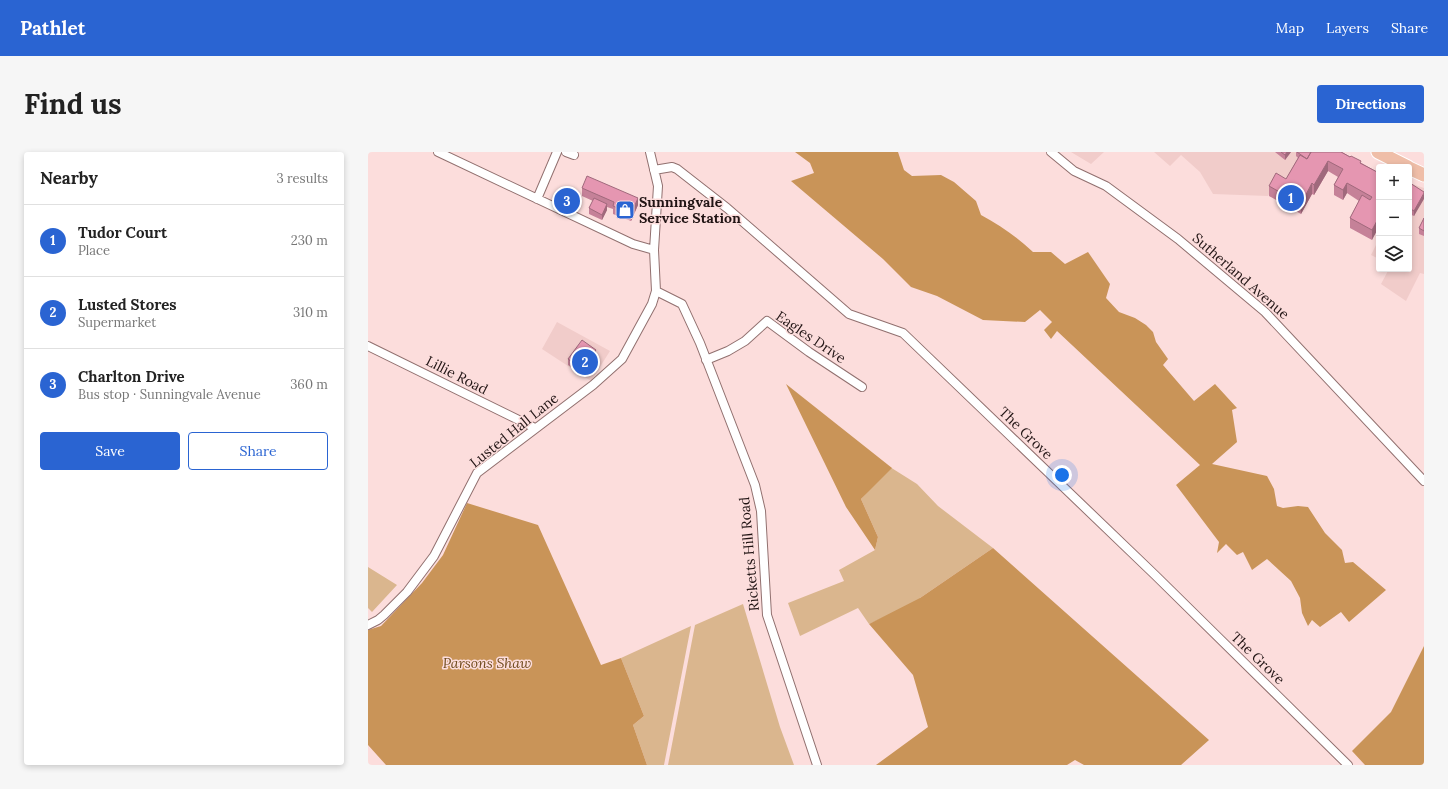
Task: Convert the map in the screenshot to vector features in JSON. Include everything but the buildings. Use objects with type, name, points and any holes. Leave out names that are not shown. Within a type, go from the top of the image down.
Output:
[{"type":"main road","points":[[1378,152],[1402,164]]},
{"type":"main road","points":[[1412,169],[1424,175]]},
{"type":"street","points":[[438,152],[633,244],[654,250]]},
{"type":"street","points":[[537,199],[558,152]]},
{"type":"street","name":"Lusted Hall Lane","points":[[368,625],[384,616],[407,592],[434,556],[477,473],[592,385],[622,359],[652,304],[656,291],[654,250],[658,186],[650,152]]},
{"type":"street","name":"Sutherland Avenue","points":[[1051,152],[1074,171],[1106,186],[1173,235],[1265,312],[1424,481]]},
{"type":"street","name":"The Grove","points":[[654,170],[672,168],[677,169],[727,208],[849,314],[903,333],[1155,575],[1348,765]]},
{"type":"street","name":"Ricketts Hill Road","points":[[656,291],[682,304],[700,343],[755,485],[761,511],[766,615],[817,765]]},
{"type":"street","name":"Eagles Drive","points":[[706,360],[728,351],[745,340],[767,321],[809,352],[862,387]]},
{"type":"street","name":"Lillie Road","points":[[368,346],[535,428]]},
{"type":"shaded area","points":[[1071,152],[1104,152],[1091,164]]},
{"type":"shaded area","points":[[1154,152],[1320,152],[1286,187],[1276,182],[1268,196],[1213,194],[1200,172],[1181,155],[1170,166]]},
{"type":"shaded area","points":[[1412,184],[1424,188],[1424,274],[1420,273],[1406,301],[1381,284],[1387,272],[1412,272]]},
{"type":"shaded area","points":[[1376,245],[1376,258],[1371,255]]},
{"type":"shaded area","points":[[557,322],[610,351],[591,381],[542,349]]},
{"type":"shaded area","points":[[890,467],[917,484],[938,506],[993,548],[920,598],[922,600],[869,624],[858,608],[800,636],[788,603],[844,581],[839,570],[875,550],[878,537],[861,499]]},
{"type":"shaded area","points":[[368,567],[397,585],[372,612],[368,608]]},
{"type":"shaded area","points":[[743,604],[780,727],[794,765],[668,765],[695,625]]},
{"type":"shaded area","points":[[691,626],[664,765],[647,765],[633,725],[644,716],[621,658]]},
{"type":"green space","points":[[795,152],[898,152],[904,170],[912,176],[941,175],[954,182],[976,201],[981,215],[1021,241],[1033,252],[1051,252],[1065,264],[1088,252],[1110,284],[1106,298],[1119,312],[1135,318],[1146,325],[1153,332],[1156,342],[1168,359],[1163,365],[1194,401],[1215,384],[1237,408],[1232,410],[1237,442],[1212,464],[1267,476],[1274,489],[1277,506],[1283,508],[1298,506],[1308,507],[1325,533],[1342,550],[1345,563],[1353,562],[1386,590],[1349,622],[1341,612],[1320,627],[1312,620],[1308,626],[1302,613],[1300,598],[1291,581],[1267,559],[1252,570],[1243,552],[1237,555],[1226,544],[1217,553],[1219,542],[1176,485],[1200,465],[1057,331],[1051,339],[1044,330],[1052,322],[1040,310],[1025,322],[983,320],[937,296],[911,287],[883,259],[791,181],[814,173],[810,163]]},
{"type":"green space","points":[[786,384],[892,468],[861,499],[878,537],[875,550],[846,507]]},
{"type":"green space","name":"Parsons Shaw","points":[[467,503],[538,525],[601,665],[621,658],[644,716],[633,725],[647,765],[386,765],[368,745],[368,630],[381,626],[422,583],[443,555]]},
{"type":"green space","points":[[993,548],[1209,740],[1181,765],[1084,765],[1075,760],[1067,765],[876,765],[928,727],[913,675],[869,624],[920,598]]},
{"type":"green space","points":[[1424,646],[1424,765],[1365,765],[1352,751],[1391,712]]},
{"type":"place","name":"Tudor Court","points":[[1291,198]]},
{"type":"place","name":"Charlton Drive","points":[[567,201]]},
{"type":"place","name":"Sunningvale Service Station","points":[[625,210]]},
{"type":"place","name":"Lusted Stores","points":[[585,362]]}]
